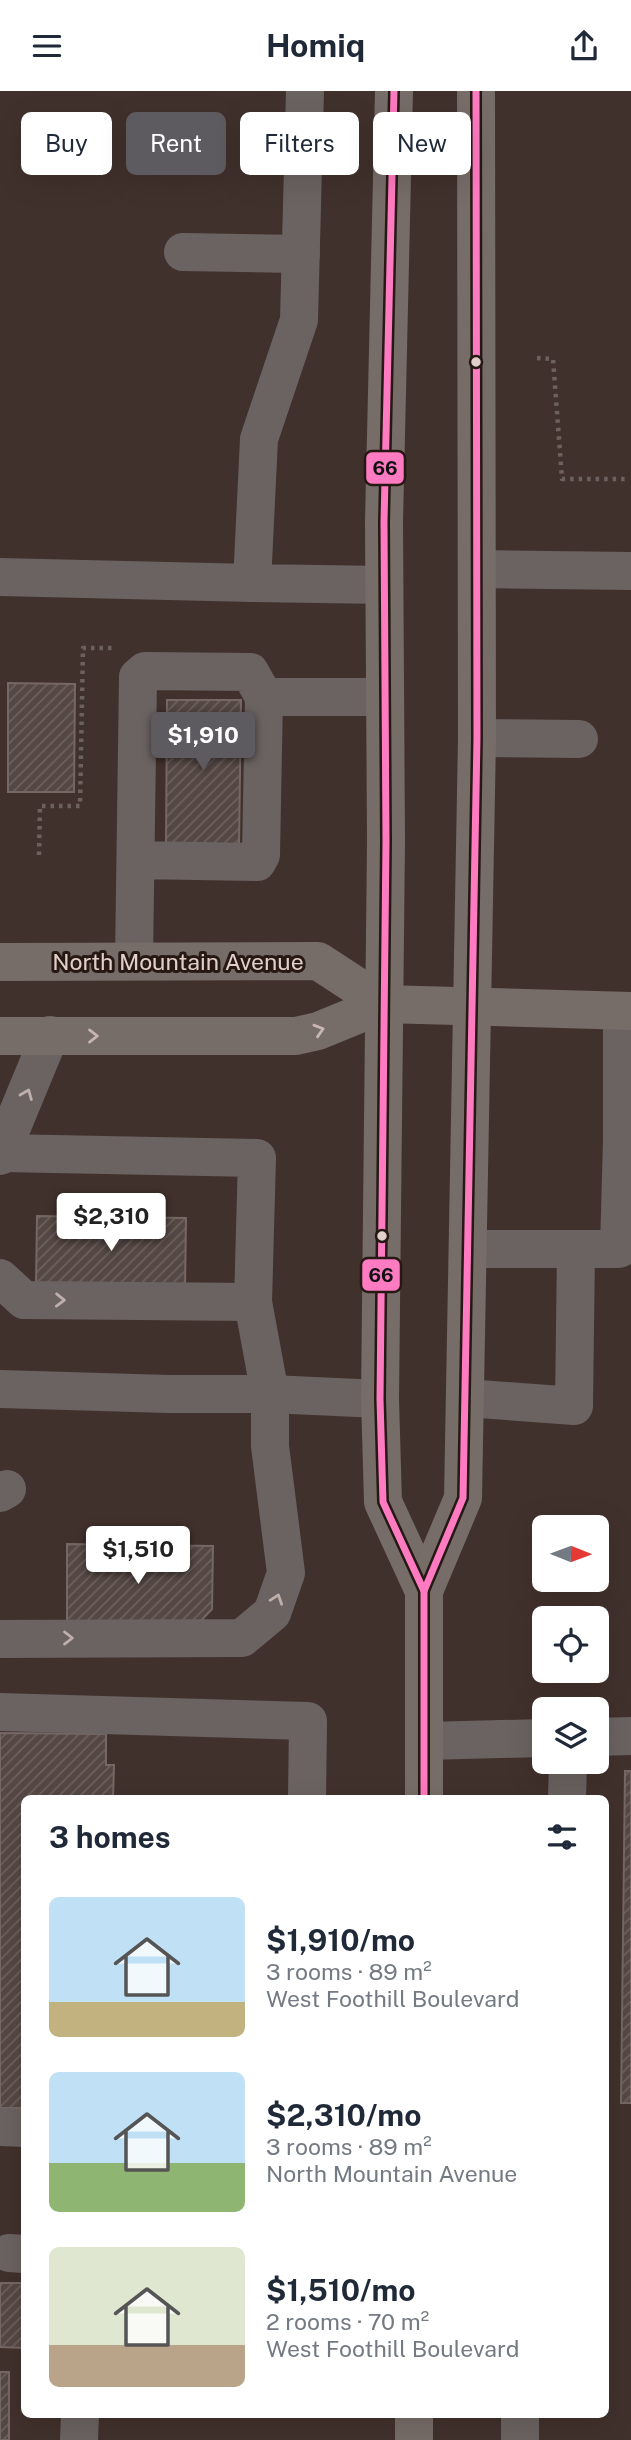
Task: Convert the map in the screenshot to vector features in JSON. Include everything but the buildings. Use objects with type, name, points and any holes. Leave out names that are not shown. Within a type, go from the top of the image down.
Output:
[{"type":"main road","points":[[394,91],[383,585],[384,1005],[380,1399],[383,1501],[424,1591]]},
{"type":"main road","points":[[424,1795],[424,1591],[463,1498],[477,738],[476,91]]},
{"type":"main road","name":"North Mountain Avenue","points":[[0,962],[318,961],[384,1005]]},
{"type":"main road","points":[[0,1036],[296,1036],[318,1031],[384,1005],[627,1011]]},
{"type":"main road","points":[[414,2440],[415,2418]]},
{"type":"lane","points":[[253,583],[259,439],[299,320],[305,91]]},
{"type":"lane","points":[[183,252],[301,254]]},
{"type":"lane","points":[[477,569],[631,571]]},
{"type":"lane","points":[[0,577],[383,585]]},
{"type":"lane","points":[[134,961],[138,677],[145,671],[250,672],[264,697],[261,855],[257,862],[136,860]]},
{"type":"lane","points":[[264,697],[385,697]]},
{"type":"lane","points":[[477,738],[579,739]]},
{"type":"lane","points":[[468,1249],[619,1249],[626,1140],[627,1011]]},
{"type":"lane","points":[[0,1639],[242,1638],[272,1613],[286,1573],[270,1446],[270,1394],[253,1302],[257,1158],[1,1152],[50,1035]]},
{"type":"lane","points":[[466,1398],[574,1406],[576,1250]]},
{"type":"lane","points":[[0,1278],[24,1300],[253,1302]]},
{"type":"lane","points":[[0,1389],[270,1394],[380,1399]]},
{"type":"lane","points":[[0,1712],[308,1721],[307,1795]]},
{"type":"lane","points":[[609,1737],[631,1736]]},
{"type":"lane","points":[[425,1741],[532,1738]]},
{"type":"lane","points":[[567,1795],[568,1774]]},
{"type":"lane","points":[[0,2127],[21,2128]]},
{"type":"lane","points":[[79,2440],[80,2418]]},
{"type":"lane","points":[[520,2418],[520,2440]]},
{"type":"path","points":[[537,358],[553,359],[562,479],[625,479]]},
{"type":"transit line","name":"66","points":[[394,91],[384,522],[386,841],[380,1399],[383,1502],[424,1591]]},
{"type":"transit line","name":"66","points":[[424,1795],[424,1591],[463,1498],[477,738],[476,91]]}]
